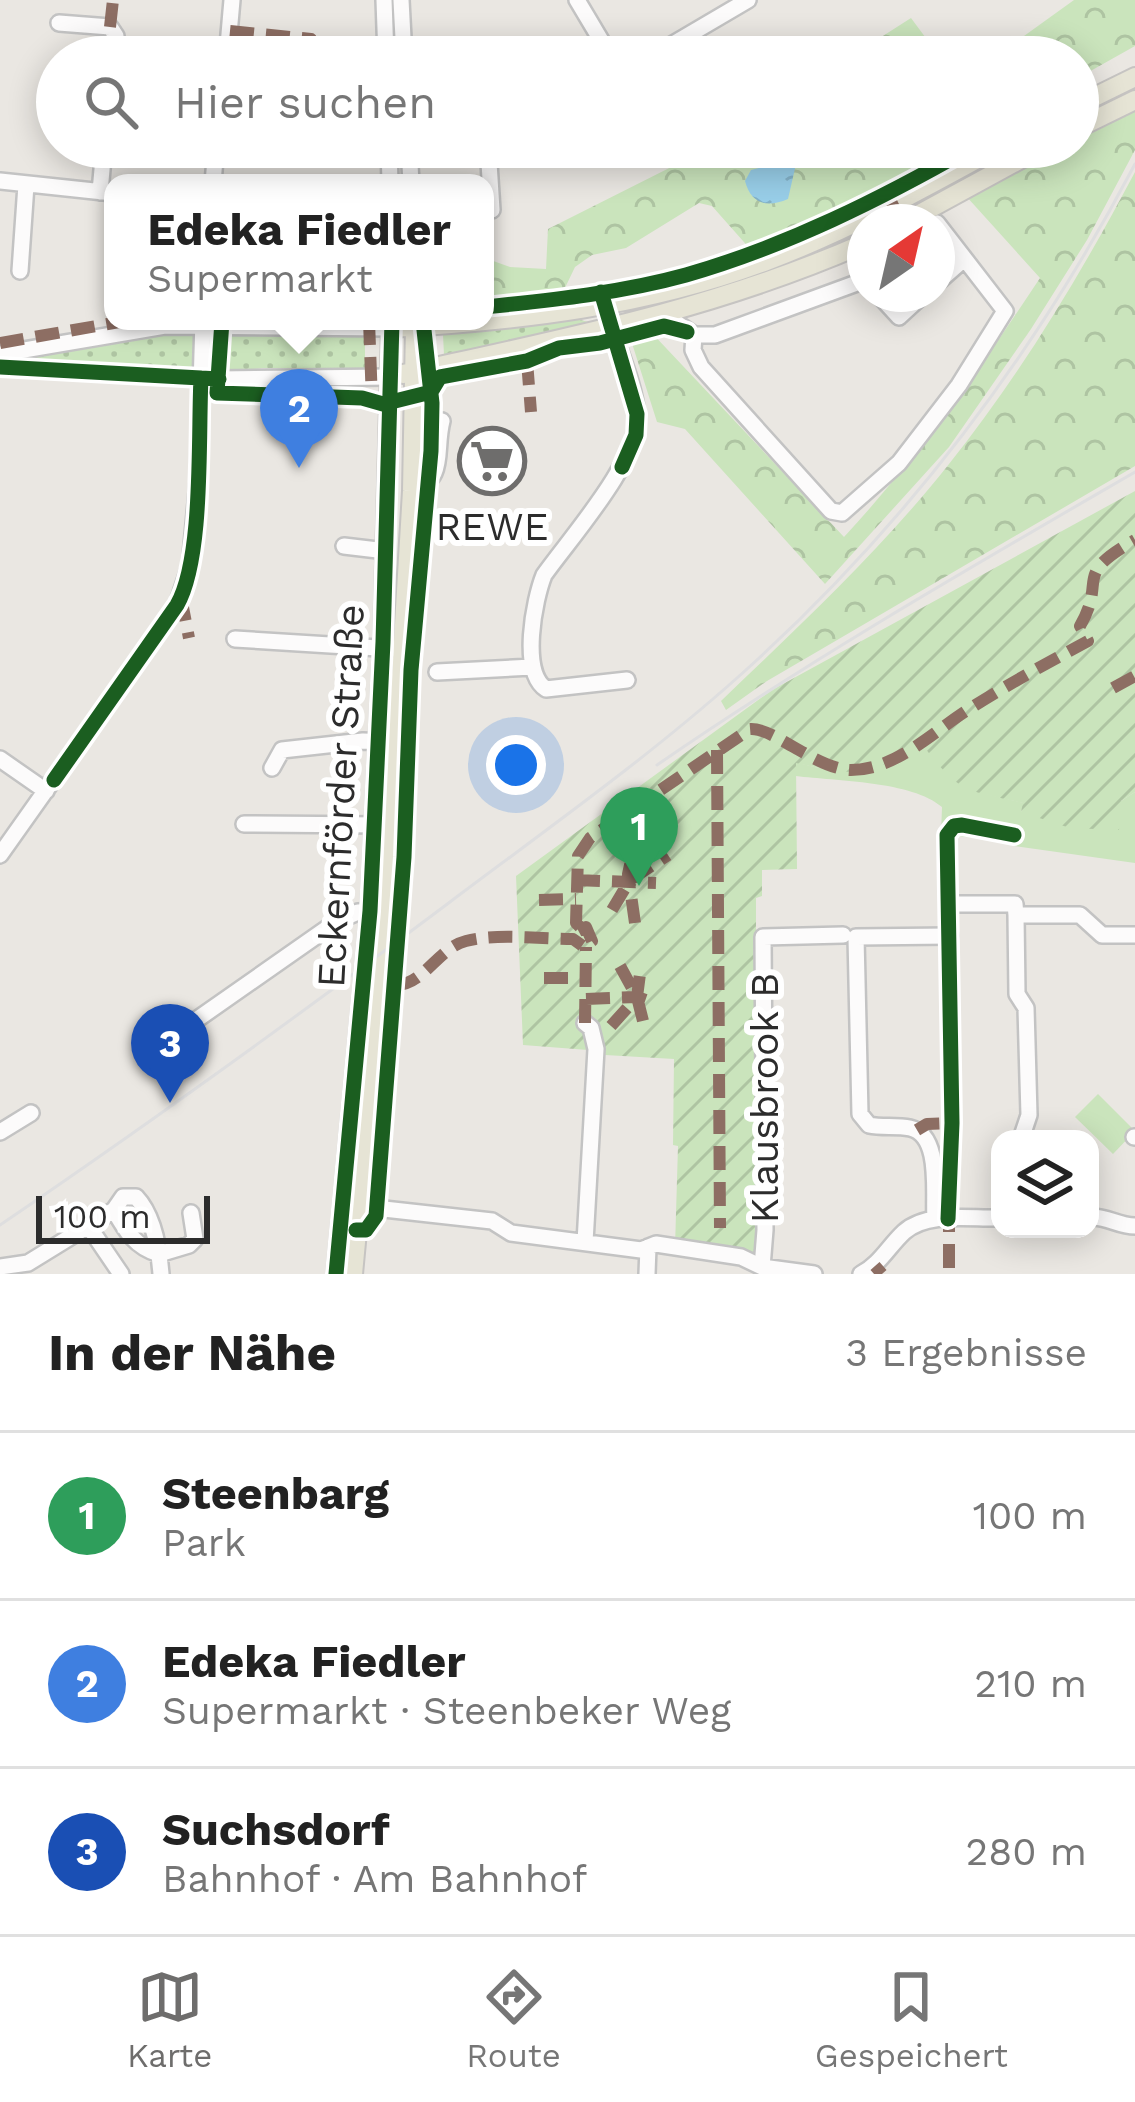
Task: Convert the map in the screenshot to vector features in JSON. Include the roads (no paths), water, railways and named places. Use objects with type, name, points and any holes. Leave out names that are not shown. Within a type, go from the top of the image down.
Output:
[{"type":"main road","points":[[1099,94],[1135,76]]},
{"type":"main road","points":[[1099,118],[1135,100]]},
{"type":"main road","points":[[494,321],[604,305],[702,283],[768,261],[960,168]]},
{"type":"main road","points":[[955,204],[1011,168]]},
{"type":"main road","points":[[919,190],[926,204]]},
{"type":"main road","points":[[390,377],[665,315],[787,277],[847,250]]},
{"type":"main road","name":"Eckernförder Straße","points":[[392,330],[386,551],[392,648]]},
{"type":"main road","name":"Eckernförder Straße","points":[[336,1274],[349,1205],[378,911],[392,648],[412,491],[415,330]]},
{"type":"main road","name":"Eckernförder Straße","points":[[349,1205],[353,1274]]},
{"type":"street","points":[[228,36],[232,0]]},
{"type":"street","points":[[384,0],[385,36]]},
{"type":"street","points":[[401,0],[403,36]]},
{"type":"street","points":[[577,0],[598,36]]},
{"type":"street","points":[[687,36],[748,0]]},
{"type":"street","points":[[59,23],[110,27],[116,36]]},
{"type":"street","points":[[0,182],[104,192]]},
{"type":"street","points":[[20,271],[26,185]]},
{"type":"street","points":[[694,335],[693,350],[701,367],[831,511],[842,513],[899,463],[959,386],[1002,319],[1004,305],[955,248]]},
{"type":"street","points":[[955,267],[963,260]]},
{"type":"street","points":[[665,315],[694,335],[715,335],[847,284]]},
{"type":"street","points":[[604,305],[637,414],[636,435],[622,467],[544,575],[536,595],[532,668],[538,684],[546,689],[627,680]]},
{"type":"street","points":[[0,354],[132,330]]},
{"type":"street","points":[[0,855],[182,597],[195,509],[204,330]]},
{"type":"street","points":[[0,367],[201,378],[390,377]]},
{"type":"street","points":[[412,491],[429,485],[436,475],[442,421]]},
{"type":"street","points":[[344,546],[386,551]]},
{"type":"street","points":[[235,639],[392,648]]},
{"type":"street","points":[[437,672],[532,668]]},
{"type":"street","points":[[272,768],[282,750],[387,742]]},
{"type":"street","points":[[0,759],[50,785]]},
{"type":"street","points":[[244,824],[382,825]]},
{"type":"street","points":[[955,904],[1016,904],[1017,994],[1026,1008],[1029,1114],[1024,1130]]},
{"type":"street","points":[[169,1039],[339,920],[378,911]]},
{"type":"street","points":[[1016,915],[1080,915],[1102,935],[1135,934]]},
{"type":"street","name":"Klausbrook B","points":[[762,1267],[763,938],[843,935]]},
{"type":"street","points":[[935,1220],[930,1146],[925,1138],[909,1128],[869,1125],[860,1114],[856,938],[950,937]]},
{"type":"street","points":[[585,1023],[596,1049],[586,1242]]},
{"type":"street","points":[[0,1132],[31,1113]]},
{"type":"street","points":[[0,1268],[28,1263],[113,1210],[123,1197],[136,1197],[146,1210],[161,1274]]},
{"type":"street","points":[[349,1205],[492,1221],[511,1233],[641,1250],[656,1244],[814,1274]]},
{"type":"street","points":[[113,1210],[128,1234],[144,1249],[159,1254],[195,1239],[191,1214]]},
{"type":"street","points":[[1099,1216],[1119,1226],[1135,1226]]},
{"type":"street","points":[[861,1274],[882,1259],[908,1228],[935,1220],[991,1218]]},
{"type":"street","points":[[87,1224],[121,1274]]},
{"type":"street","points":[[647,1274],[649,1247]]},
{"type":"water","points":[[795,168],[788,199],[767,203],[756,199],[745,181],[751,170]]},
{"type":"railway","points":[[0,1225],[283,1026],[596,793],[703,708],[797,622],[959,439],[1053,306],[1135,164]]},
{"type":"railway","points":[[657,765],[833,650],[1135,472]]},
{"type":"place","name":"REWE","points":[[492,461]]},
{"type":"place","name":"Edeka Fiedler","points":[[299,468]]},
{"type":"place","name":"Steenbarg","points":[[639,886]]},
{"type":"place","name":"Suchsdorf","points":[[170,1103]]}]
